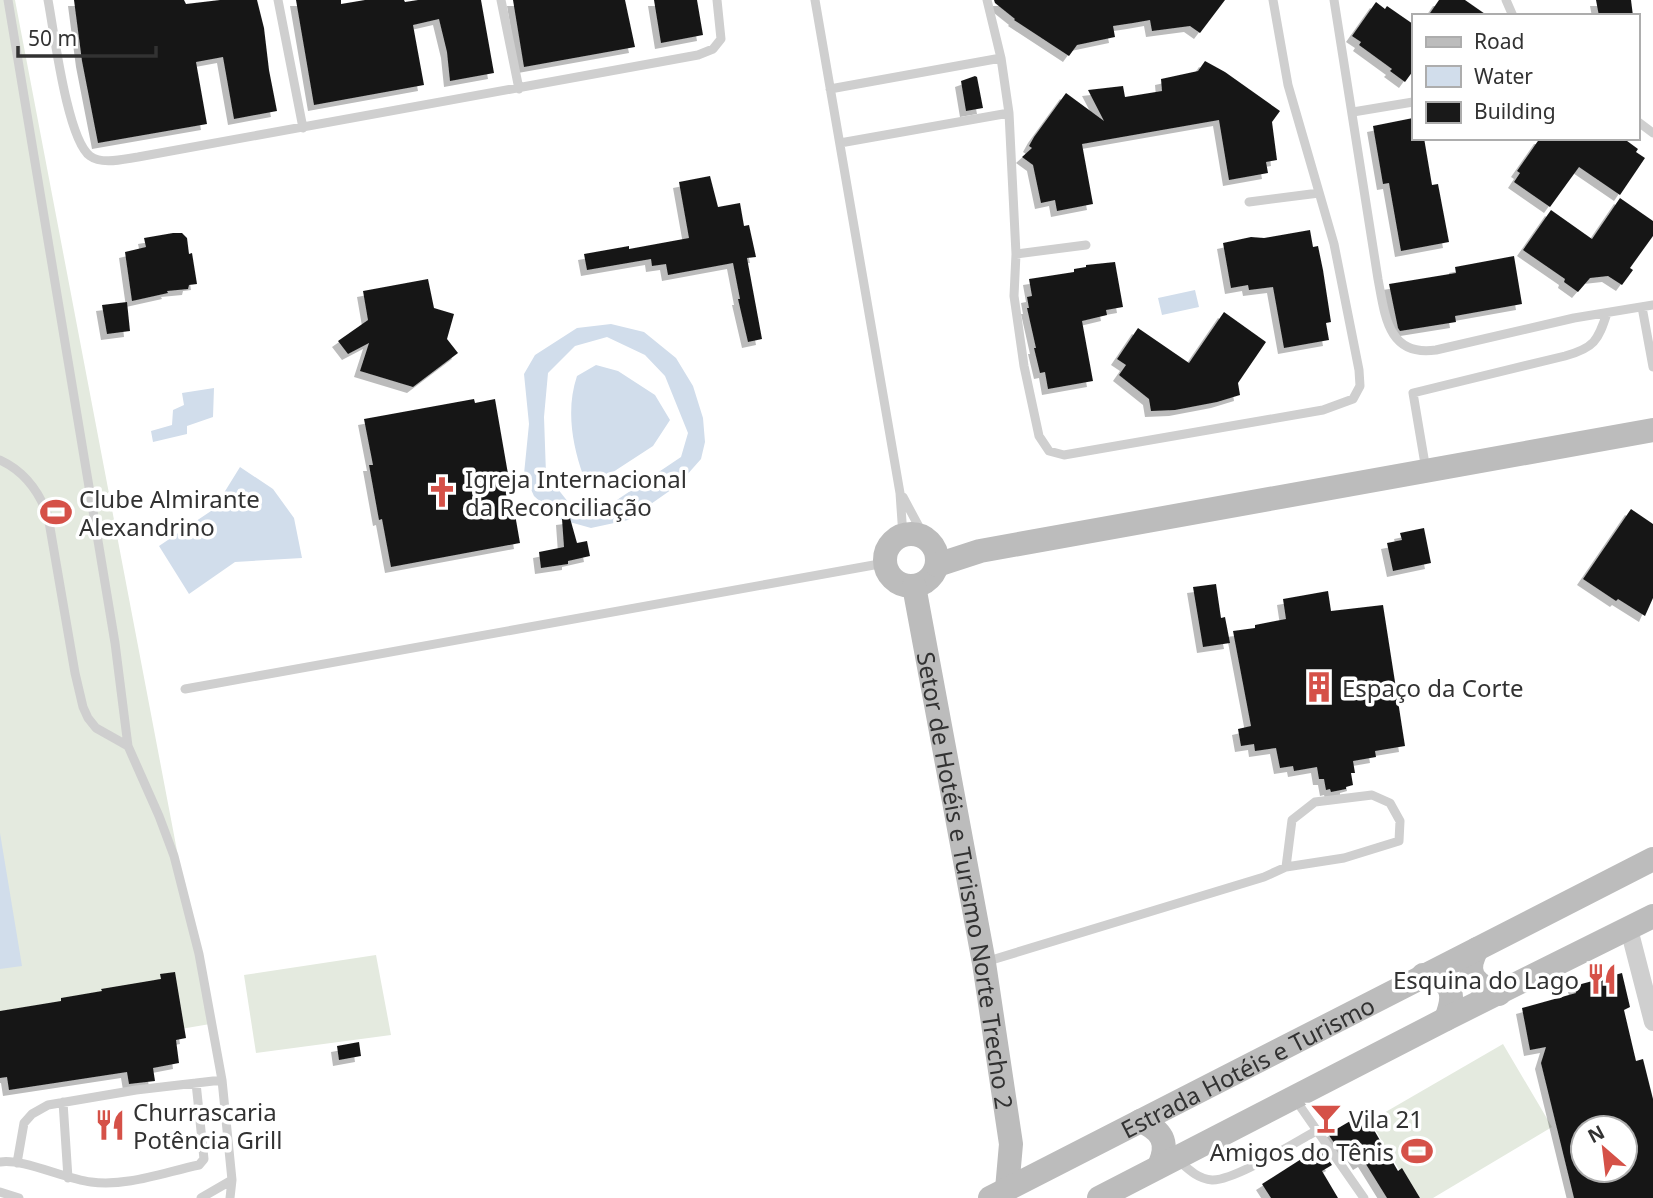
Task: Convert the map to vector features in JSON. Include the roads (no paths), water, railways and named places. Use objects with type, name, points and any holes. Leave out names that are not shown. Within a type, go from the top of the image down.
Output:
[{"type":"main road","points":[[923,559],[904,585],[888,573],[885,563],[889,547],[923,559],[980,551],[1653,430]]},
{"type":"main road","name":"Setor de Hotéis e Turismo Norte Trecho 2","points":[[923,559],[921,617],[984,962],[1011,1144],[998,1194]]},
{"type":"main road","name":"Estrada Hotéis e Turismo","points":[[998,1194],[1653,859]]},
{"type":"main road","name":"Estrada Hotéis e Turismo","points":[[1099,1198],[1446,1019],[1499,995],[1653,916]]},
{"type":"main road","points":[[1477,949],[1470,968],[1474,978],[1480,985],[1499,995]]},
{"type":"main road","points":[[1423,975],[1442,979],[1448,986],[1452,998],[1446,1019]]},
{"type":"main road","points":[[1140,1121],[1154,1128],[1163,1140],[1168,1161]]},
{"type":"main road","name":"Setor de Hotéis e Turismo Norte Trecho 2","points":[[1011,1144],[1047,1169]]},
{"type":"street","points":[[1629,929],[1653,1023]]},
{"type":"lane","points":[[8,0],[115,643],[128,746],[174,856],[199,954],[222,1080],[232,1180],[230,1198]]},
{"type":"lane","points":[[48,0],[69,111],[79,141],[91,157],[102,160],[138,157],[303,128],[707,52],[718,45],[720,39],[718,0]]},
{"type":"lane","points":[[278,0],[303,128]]},
{"type":"lane","points":[[501,0],[519,89]]},
{"type":"lane","name":"Setor de Hotéis e Turismo Norte Trecho 2","points":[[815,0],[900,493],[923,559]]},
{"type":"lane","points":[[987,0],[1009,113],[1016,254],[1014,296],[1036,429],[1043,443],[1053,453],[1078,455],[1323,410],[1350,401],[1358,393],[1360,382],[1334,244],[1288,85],[1273,0]]},
{"type":"lane","points":[[1334,0],[1384,310],[1394,336],[1403,346],[1415,351],[1436,350],[1574,318],[1653,305]]},
{"type":"lane","points":[[830,89],[1000,58]]},
{"type":"lane","points":[[1353,112],[1412,102]]},
{"type":"lane","points":[[840,143],[1009,113]]},
{"type":"lane","points":[[1249,202],[1319,192]]},
{"type":"lane","points":[[1016,254],[1086,245]]},
{"type":"lane","points":[[1642,307],[1653,367]]},
{"type":"lane","points":[[1426,470],[1413,393],[1565,356],[1587,348],[1599,337],[1607,313]]},
{"type":"lane","points":[[0,460],[24,475],[41,498],[48,516],[75,673],[86,714],[96,728],[128,746]]},
{"type":"lane","name":"Setor de Hotéis e Turismo Norte Trecho 2","points":[[900,493],[923,559]]},
{"type":"lane","points":[[185,689],[885,563]]},
{"type":"lane","points":[[984,962],[1264,877],[1286,867],[1344,858],[1398,841],[1401,821],[1390,803],[1372,794],[1315,802],[1292,820],[1286,867]]},
{"type":"lane","points":[[17,1163],[27,1119],[48,1105],[222,1080]]},
{"type":"lane","points":[[0,1162],[17,1163],[93,1183],[116,1183],[199,1165],[204,1158],[196,1083]]},
{"type":"lane","points":[[1294,1097],[1364,1198]]},
{"type":"lane","points":[[63,1102],[68,1178]]},
{"type":"lane","points":[[1168,1161],[1212,1180],[1232,1176],[1316,1131]]},
{"type":"lane","points":[[201,1198],[232,1180]]},
{"type":"lane","points":[[0,1192],[19,1198]]},
{"type":"water","points":[[1195,290],[1199,307],[1162,315],[1158,298]]},
{"type":"water","points":[[611,324],[644,332],[676,358],[693,386],[703,418],[705,442],[701,459],[678,485],[628,520],[591,528],[559,519],[534,496],[524,474],[529,424],[524,374],[535,355],[577,328]],"holes":[[[607,337],[645,355],[665,376],[688,433],[681,457],[605,508],[576,512],[546,474],[544,417],[548,373],[575,346]]]},
{"type":"water","points":[[596,365],[618,371],[655,395],[670,420],[653,446],[610,474],[583,475],[573,438],[572,401],[577,376]]},
{"type":"water","points":[[214,388],[213,417],[187,426],[187,434],[153,442],[151,431],[172,425],[173,410],[184,405],[182,393]]},
{"type":"water","points":[[240,467],[273,489],[294,518],[302,558],[235,562],[189,594],[159,546],[214,509]]},
{"type":"water","points":[[0,833],[22,966],[0,969]]},
{"type":"place","name":"Igreja Internacional da Reconciliação","points":[[442,492]]},
{"type":"place","name":"Clube Almirante Alexandrino","points":[[56,512]]},
{"type":"place","name":"Espaço da Corte","points":[[1319,687]]},
{"type":"place","name":"Esquina do Lago","points":[[1602,979]]},
{"type":"place","name":"Vila 21","points":[[1326,1118]]},
{"type":"place","name":"Churrascaria Potência Grill","points":[[110,1125]]},
{"type":"place","name":"Amigos do Tênis","points":[[1417,1151]]}]
